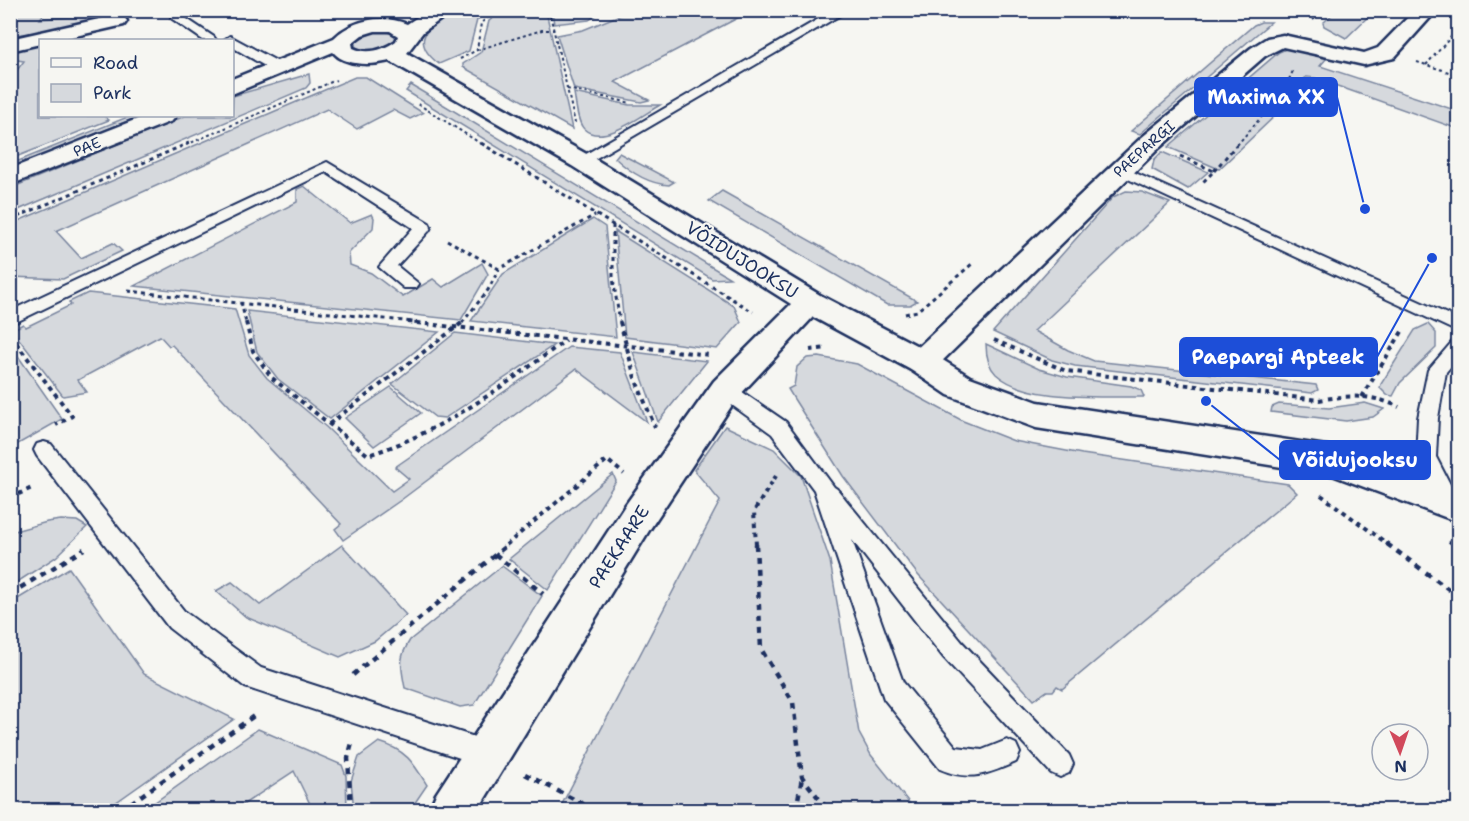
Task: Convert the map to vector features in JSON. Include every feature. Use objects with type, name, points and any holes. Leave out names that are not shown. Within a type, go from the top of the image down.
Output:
[{"type":"street","points":[[350,50],[355,31],[378,26],[421,10]]},
{"type":"street","points":[[234,86],[277,67],[350,50],[375,57],[400,44],[422,23],[444,10]]},
{"type":"street","points":[[1386,53],[1427,10]]},
{"type":"street","points":[[105,39],[120,16]]},
{"type":"street","points":[[10,45],[120,16]]},
{"type":"street","name":"VÕIDUJOOKSU","points":[[378,26],[399,27],[400,44],[581,161],[810,302],[922,362],[959,386],[1035,415],[1333,460],[1455,501]]},
{"type":"street","name":"PAEPARGI","points":[[922,362],[1120,170],[1258,52],[1274,42],[1308,33],[1344,56],[1364,59],[1386,53]]},
{"type":"street","points":[[234,86],[350,50]]},
{"type":"street","name":"PAE","points":[[10,178],[162,117]]},
{"type":"street","name":"PAEKAARE","points":[[452,810],[637,519],[723,373],[810,302]]},
{"type":"lane","points":[[581,161],[843,10]]},
{"type":"lane","points":[[175,15],[209,39]]},
{"type":"lane","points":[[234,42],[277,67]]},
{"type":"lane","points":[[10,319],[327,166],[423,227],[387,267],[410,284]]},
{"type":"lane","points":[[1120,170],[1458,326]]},
{"type":"lane","points":[[1455,501],[1426,457],[1428,425],[1437,370],[1458,347]]},
{"type":"lane","points":[[723,373],[779,428],[954,650],[1060,764]]},
{"type":"lane","points":[[44,450],[177,621],[254,678],[487,754]]},
{"type":"lane","points":[[823,486],[893,690],[949,759],[982,763],[1008,753]]},
{"type":"path","points":[[477,50],[481,23],[497,10]]},
{"type":"path","points":[[549,10],[577,132]]},
{"type":"path","points":[[1214,171],[1283,92],[1308,33],[1324,10]]},
{"type":"path","points":[[1426,65],[1458,29]]},
{"type":"path","points":[[459,60],[477,50],[542,30],[553,30]]},
{"type":"path","points":[[1386,53],[1458,75]]},
{"type":"path","points":[[10,220],[342,77]]},
{"type":"path","points":[[567,89],[622,102]]},
{"type":"path","points":[[414,102],[755,313]]},
{"type":"path","points":[[329,424],[459,327],[488,290],[499,269],[596,214]]},
{"type":"path","points":[[613,225],[611,256],[618,322],[640,394],[657,430]]},
{"type":"path","points":[[423,227],[499,269]]},
{"type":"path","points":[[903,314],[917,311],[973,263]]},
{"type":"path","points":[[79,287],[241,302],[625,346],[723,373]]},
{"type":"path","points":[[241,302],[253,351],[272,378],[368,455],[398,448],[451,422],[566,340]]},
{"type":"path","points":[[929,302],[990,339],[1066,371],[1319,400],[1347,395],[1362,397],[1391,402],[1428,425]]},
{"type":"path","points":[[1362,397],[1400,334],[1421,308]]},
{"type":"path","points":[[10,336],[72,416],[34,436],[44,450]]},
{"type":"path","points":[[794,448],[754,511],[761,649],[793,702],[802,777],[796,810]]},
{"type":"path","points":[[322,700],[607,460],[614,466]]},
{"type":"path","points":[[1319,494],[1458,596]]},
{"type":"path","points":[[10,594],[109,534]]},
{"type":"path","points":[[495,554],[550,600]]},
{"type":"path","points":[[121,810],[291,690]]},
{"type":"path","points":[[487,754],[585,805],[589,810]]},
{"type":"path","points":[[348,758],[351,810]]},
{"type":"path","points":[[802,777],[828,810]]},
{"type":"green space","points":[[504,10],[546,11],[572,129],[463,67],[463,64],[481,52],[489,21]]},
{"type":"green space","points":[[552,10],[602,11],[589,20],[554,24]]},
{"type":"green space","points":[[1337,10],[1374,11],[1346,38],[1324,26],[1323,23]]},
{"type":"green space","points":[[10,11],[46,11],[40,19],[89,16],[94,11],[113,11],[94,19],[47,31],[11,34]]},
{"type":"green space","points":[[452,11],[490,11],[477,20],[469,51],[439,64],[430,56],[423,41],[429,29]]},
{"type":"green space","points":[[630,11],[751,11],[615,82],[649,100],[641,102],[574,89],[557,35],[583,30]]},
{"type":"green space","points":[[1271,22],[1140,134],[1131,131],[1254,25]]},
{"type":"green space","points":[[374,32],[387,32],[396,36],[396,42],[381,50],[370,52],[355,46],[357,40]]},
{"type":"green space","points":[[39,44],[39,117],[105,117],[109,120],[11,159],[11,78],[24,61],[11,59],[10,48]]},
{"type":"green space","points":[[1286,49],[1304,51],[1327,58],[1320,66],[1458,111],[1458,129],[1315,78],[1306,77],[1295,89],[1301,91],[1219,169],[1168,147],[1279,52]]},
{"type":"green space","points":[[309,74],[310,83],[306,88],[11,213],[11,188],[183,117],[234,117],[234,96]]},
{"type":"green space","points":[[355,77],[366,77],[423,113],[410,119],[393,110],[357,129],[327,109],[56,231],[81,258],[113,243],[122,251],[63,279],[11,277],[11,224]]},
{"type":"green space","points":[[411,85],[730,278],[712,279],[406,91]]},
{"type":"green space","points":[[574,93],[629,105],[660,105],[622,128],[612,132],[592,134],[584,129],[580,122]]},
{"type":"green space","points":[[128,117],[138,117],[11,168],[11,164]]},
{"type":"green space","points":[[1162,152],[1208,172],[1188,189],[1152,169],[1154,160]]},
{"type":"green space","points":[[619,153],[674,182],[669,185],[662,184],[640,176],[615,158]]},
{"type":"green space","points":[[304,186],[350,223],[372,214],[373,228],[349,253],[350,265],[371,273],[403,297],[433,279],[443,287],[482,263],[488,274],[461,320],[134,286],[297,202],[297,189]]},
{"type":"green space","points":[[722,191],[917,301],[910,305],[887,305],[709,201]]},
{"type":"green space","points":[[1126,191],[1142,192],[1170,203],[1034,331],[1094,361],[1316,385],[1318,390],[1312,393],[1075,366],[1052,360],[993,332],[1113,197]]},
{"type":"green space","points":[[593,219],[605,227],[616,337],[471,321],[503,274]]},
{"type":"green space","points":[[615,231],[734,306],[741,322],[717,349],[625,337]]},
{"type":"green space","points":[[88,293],[235,309],[249,355],[267,378],[326,427],[392,491],[409,479],[395,467],[569,347],[620,352],[647,422],[576,369],[401,500],[343,540],[335,529],[341,524],[172,345],[169,346],[160,336],[78,380],[87,392],[63,396],[12,330],[23,324],[26,327],[71,305],[69,302]]},
{"type":"green space","points":[[247,311],[439,332],[330,419],[278,379],[257,352]]},
{"type":"green space","points":[[1428,324],[1436,333],[1436,348],[1400,383],[1393,396],[1387,395],[1380,388],[1381,384],[1415,330]]},
{"type":"green space","points":[[455,333],[554,345],[445,418],[435,417],[392,384]]},
{"type":"green space","points":[[986,344],[1039,369],[1067,377],[1131,386],[1141,390],[1144,397],[1067,396],[1027,390],[996,374],[988,360]]},
{"type":"green space","points":[[11,346],[62,419],[10,448]]},
{"type":"green space","points":[[633,352],[707,361],[658,422]]},
{"type":"green space","points":[[819,357],[857,364],[963,421],[1014,441],[1082,454],[1288,484],[1297,493],[1062,689],[1057,686],[1053,691],[1047,691],[1034,700],[918,575],[843,476],[794,399],[788,389],[794,386],[797,367],[807,358]]},
{"type":"green space","points":[[391,387],[421,413],[374,446],[345,418]]},
{"type":"green space","points":[[1365,403],[1384,409],[1373,417],[1346,421],[1271,412],[1272,407],[1279,404],[1329,408]]},
{"type":"green space","points":[[725,426],[774,449],[801,476],[830,561],[859,733],[871,755],[915,810],[559,810],[720,501],[694,470]]},
{"type":"green space","points":[[613,474],[616,481],[548,590],[509,559]]},
{"type":"green space","points":[[61,520],[77,521],[87,527],[56,557],[11,586],[11,532]]},
{"type":"green space","points":[[342,545],[406,615],[375,641],[340,657],[246,617],[216,591],[232,582],[260,605]]},
{"type":"green space","points":[[502,566],[542,596],[474,705],[460,707],[405,688],[402,663],[410,640]]},
{"type":"green space","points":[[69,568],[144,674],[234,719],[105,810],[11,810],[11,603]]},
{"type":"green space","points":[[258,729],[342,765],[346,776],[347,810],[313,810],[294,771],[235,810],[144,810]]},
{"type":"green space","points":[[379,742],[396,749],[408,758],[427,785],[410,810],[354,810],[351,781],[359,757]]},
{"type":"place","name":"Maxima XX","points":[[1365,209]]},
{"type":"place","name":"Paepargi Apteek","points":[[1432,258]]},
{"type":"place","name":"Võidujooksu","points":[[1206,401]]}]
